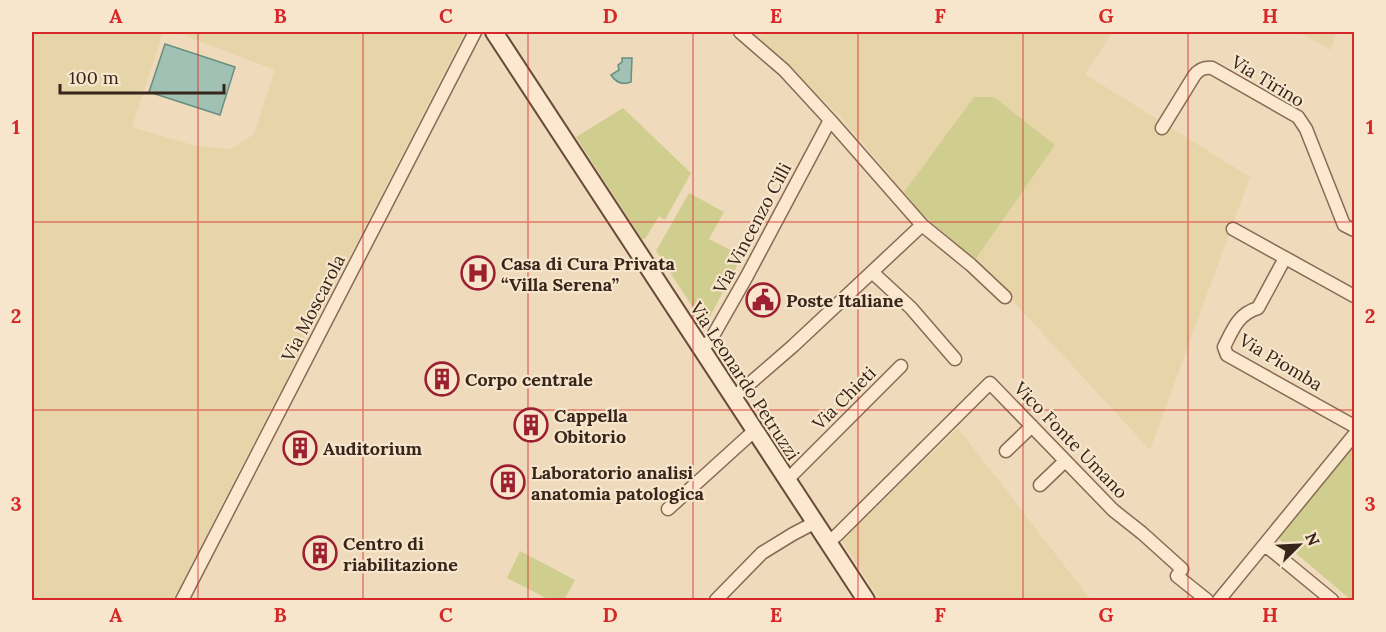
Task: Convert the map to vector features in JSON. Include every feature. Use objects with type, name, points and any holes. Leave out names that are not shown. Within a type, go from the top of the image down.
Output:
[{"type":"main road","name":"Via Leonardo Petruzzi","points":[[494,32],[866,600]]},
{"type":"street","name":"Via Moscarola","points":[[182,600],[475,32]]},
{"type":"street","points":[[740,32],[784,70],[921,225],[971,265],[1005,297]]},
{"type":"street","name":"Via Tirino","points":[[1162,128],[1197,72],[1212,68],[1298,117],[1306,129],[1344,225],[1354,230]]},
{"type":"street","name":"Via Vincenzo Cilli","points":[[701,349],[710,341],[747,276],[830,120]]},
{"type":"street","points":[[733,398],[793,346],[921,225]]},
{"type":"street","points":[[1233,229],[1354,296]]},
{"type":"street","name":"Via Piomba","points":[[1285,258],[1258,308],[1249,311],[1238,320],[1224,347],[1227,355],[1354,426]]},
{"type":"street","points":[[872,272],[911,308],[956,358]]},
{"type":"street","name":"Via Chieti","points":[[786,480],[901,366]]},
{"type":"street","name":"Vico Fonte Umano","points":[[827,543],[990,383],[1113,510],[1182,569],[1177,576],[1207,600]]},
{"type":"street","points":[[1006,451],[1032,426]]},
{"type":"street","points":[[668,509],[754,430]]},
{"type":"street","points":[[1219,600],[1354,435]]},
{"type":"street","points":[[1040,485],[1065,461]]},
{"type":"street","points":[[716,600],[762,553],[814,523]]},
{"type":"street","points":[[1265,545],[1332,600]]},
{"type":"shaded area","points":[[32,32],[163,32],[132,127],[196,146],[231,149],[254,134],[275,70],[175,32],[465,32],[173,600],[32,600]]},
{"type":"shaded area","points":[[753,32],[1113,32],[1085,74],[1250,177],[1150,450],[975,260],[1055,145],[994,97],[974,97],[904,192],[839,115]]},
{"type":"shaded area","points":[[1299,32],[1336,32],[1331,50]]},
{"type":"shaded area","points":[[165,44],[235,67],[220,115],[149,92]]},
{"type":"shaded area","points":[[622,58],[632,58],[631,82],[620,83],[611,75],[619,70],[618,65],[622,62]]},
{"type":"shaded area","points":[[974,97],[994,97],[1055,145],[975,260],[922,214],[904,192]]},
{"type":"shaded area","points":[[623,108],[691,173],[665,220],[659,216],[645,239],[642,239],[576,137]]},
{"type":"shaded area","points":[[689,193],[724,212],[709,239],[742,256],[705,326],[656,251]]},
{"type":"shaded area","points":[[958,428],[1091,600],[880,600],[842,541]]},
{"type":"shaded area","points":[[1354,444],[1354,600],[1351,600],[1278,538]]},
{"type":"shaded area","points":[[520,551],[575,580],[564,600],[550,600],[507,578]]},
{"type":"place","name":"Casa di Cura Privata “Villa Serena”","points":[[478,273]]},
{"type":"place","name":"Poste Italiane","points":[[763,300]]},
{"type":"place","name":"Corpo centrale","points":[[442,379]]},
{"type":"place","name":"Cappella Obitorio","points":[[531,425]]},
{"type":"place","name":"Auditorium","points":[[300,448]]},
{"type":"place","name":"Laboratorio analisi anatomia patologica","points":[[508,482]]},
{"type":"place","name":"Centro di riabilitazione","points":[[320,553]]}]
